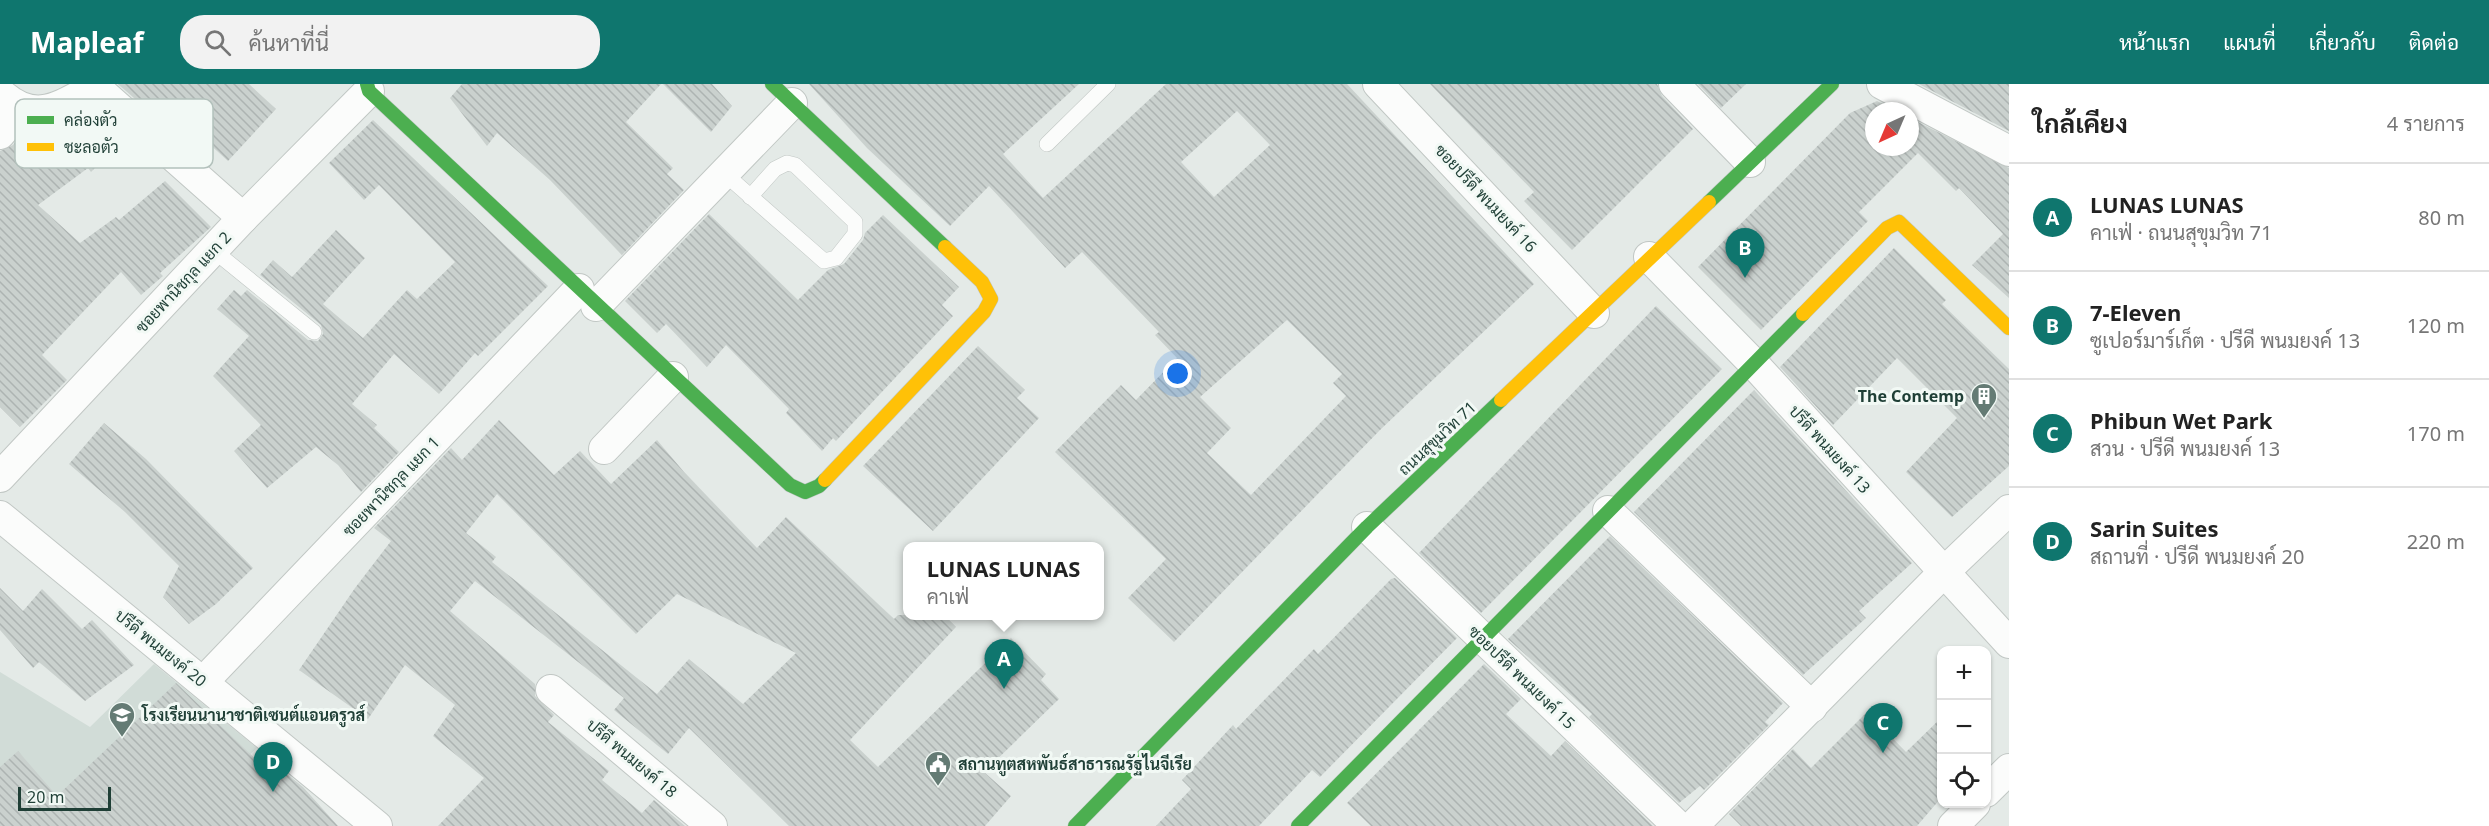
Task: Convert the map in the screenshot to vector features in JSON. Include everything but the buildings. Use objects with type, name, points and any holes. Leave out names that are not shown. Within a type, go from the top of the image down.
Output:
[{"type":"street","name":"ซอยปรีดี พนมยงค์ 16","points":[[1378,84],[1594,313]]},
{"type":"street","points":[[1674,84],[1750,162]]},
{"type":"street","name":"ถนนสุขุมวิท 71","points":[[1075,826],[1367,527],[1832,84]]},
{"type":"street","points":[[1882,84],[2009,151]]},
{"type":"street","points":[[69,99],[93,86],[108,99]]},
{"type":"street","points":[[368,87],[587,298],[790,485],[805,492],[819,486],[984,312],[991,298],[982,282],[782,94]]},
{"type":"street","name":"ซอยพานิชกุล แยก 2","points":[[0,477],[368,87]]},
{"type":"street","name":"ซอยพานิชกุล แยก 1","points":[[203,682],[587,298],[724,174],[782,94]]},
{"type":"street","points":[[0,134],[5,128],[6,98]]},
{"type":"street","points":[[186,168],[243,218]]},
{"type":"street","points":[[1313,821],[1482,637],[1887,228],[1899,222],[2009,328]]},
{"type":"street","name":"ปรีดี พนมยงค์ 13","points":[[1649,257],[1754,364],[2009,643]]},
{"type":"street","points":[[604,449],[673,377]]},
{"type":"street","points":[[1693,826],[1943,573],[2009,510]]},
{"type":"street","points":[[1608,511],[1812,707]]},
{"type":"street","name":"ปรีดี พนมยงค์ 20","points":[[0,516],[377,826]]},
{"type":"street","name":"ซอยปรีดี พนมยงค์ 15","points":[[1367,527],[1678,826]]},
{"type":"street","name":"ปรีดี พนมยงค์ 18","points":[[551,690],[712,826]]},
{"type":"street","points":[[1991,787],[2009,769]]},
{"type":"street","points":[[1953,826],[1971,808]]},
{"type":"lane","points":[[1047,144],[1108,84]]},
{"type":"lane","points":[[724,174],[750,197],[824,261],[836,258],[855,234],[855,222],[795,165],[787,163],[775,169],[750,197]]},
{"type":"lane","points":[[213,250],[314,332]]},
{"type":"shaded area","name":"โรงเรียนนานาชาติเซนต์แอนดรูวส์","points":[[154,664],[257,748],[172,826],[0,826],[0,672],[90,727]]},
{"type":"traffic: fast","points":[[367,84],[369,91],[790,485],[805,492],[819,486],[825,480]]},
{"type":"traffic: fast","points":[[772,84],[945,247]]},
{"type":"traffic: fast","points":[[1709,202],[1832,84]]},
{"type":"traffic: fast","points":[[1298,826],[1803,314]]},
{"type":"traffic: fast","points":[[1075,826],[1367,527],[1501,400]]},
{"type":"traffic: slow","points":[[1501,400],[1709,202]]},
{"type":"traffic: slow","points":[[1803,314],[1887,228],[1899,222],[2009,328]]},
{"type":"traffic: slow","points":[[825,480],[984,312],[991,299],[982,282],[945,247]]},
{"type":"place","name":"7-Eleven","points":[[1745,278]]},
{"type":"place","name":"The Contemp","points":[[1984,419]]},
{"type":"place","name":"LUNAS LUNAS","points":[[1004,689]]},
{"type":"place","name":"โรงเรียนนานาชาติเซนต์แอนดรูวส์","points":[[122,738]]},
{"type":"place","name":"Phibun Wet Park","points":[[1883,753]]},
{"type":"place","name":"สถานทูตสหพันธ์สาธารณรัฐไนจีเรีย","points":[[938,787]]},
{"type":"place","name":"Sarin Suites","points":[[273,792]]}]
